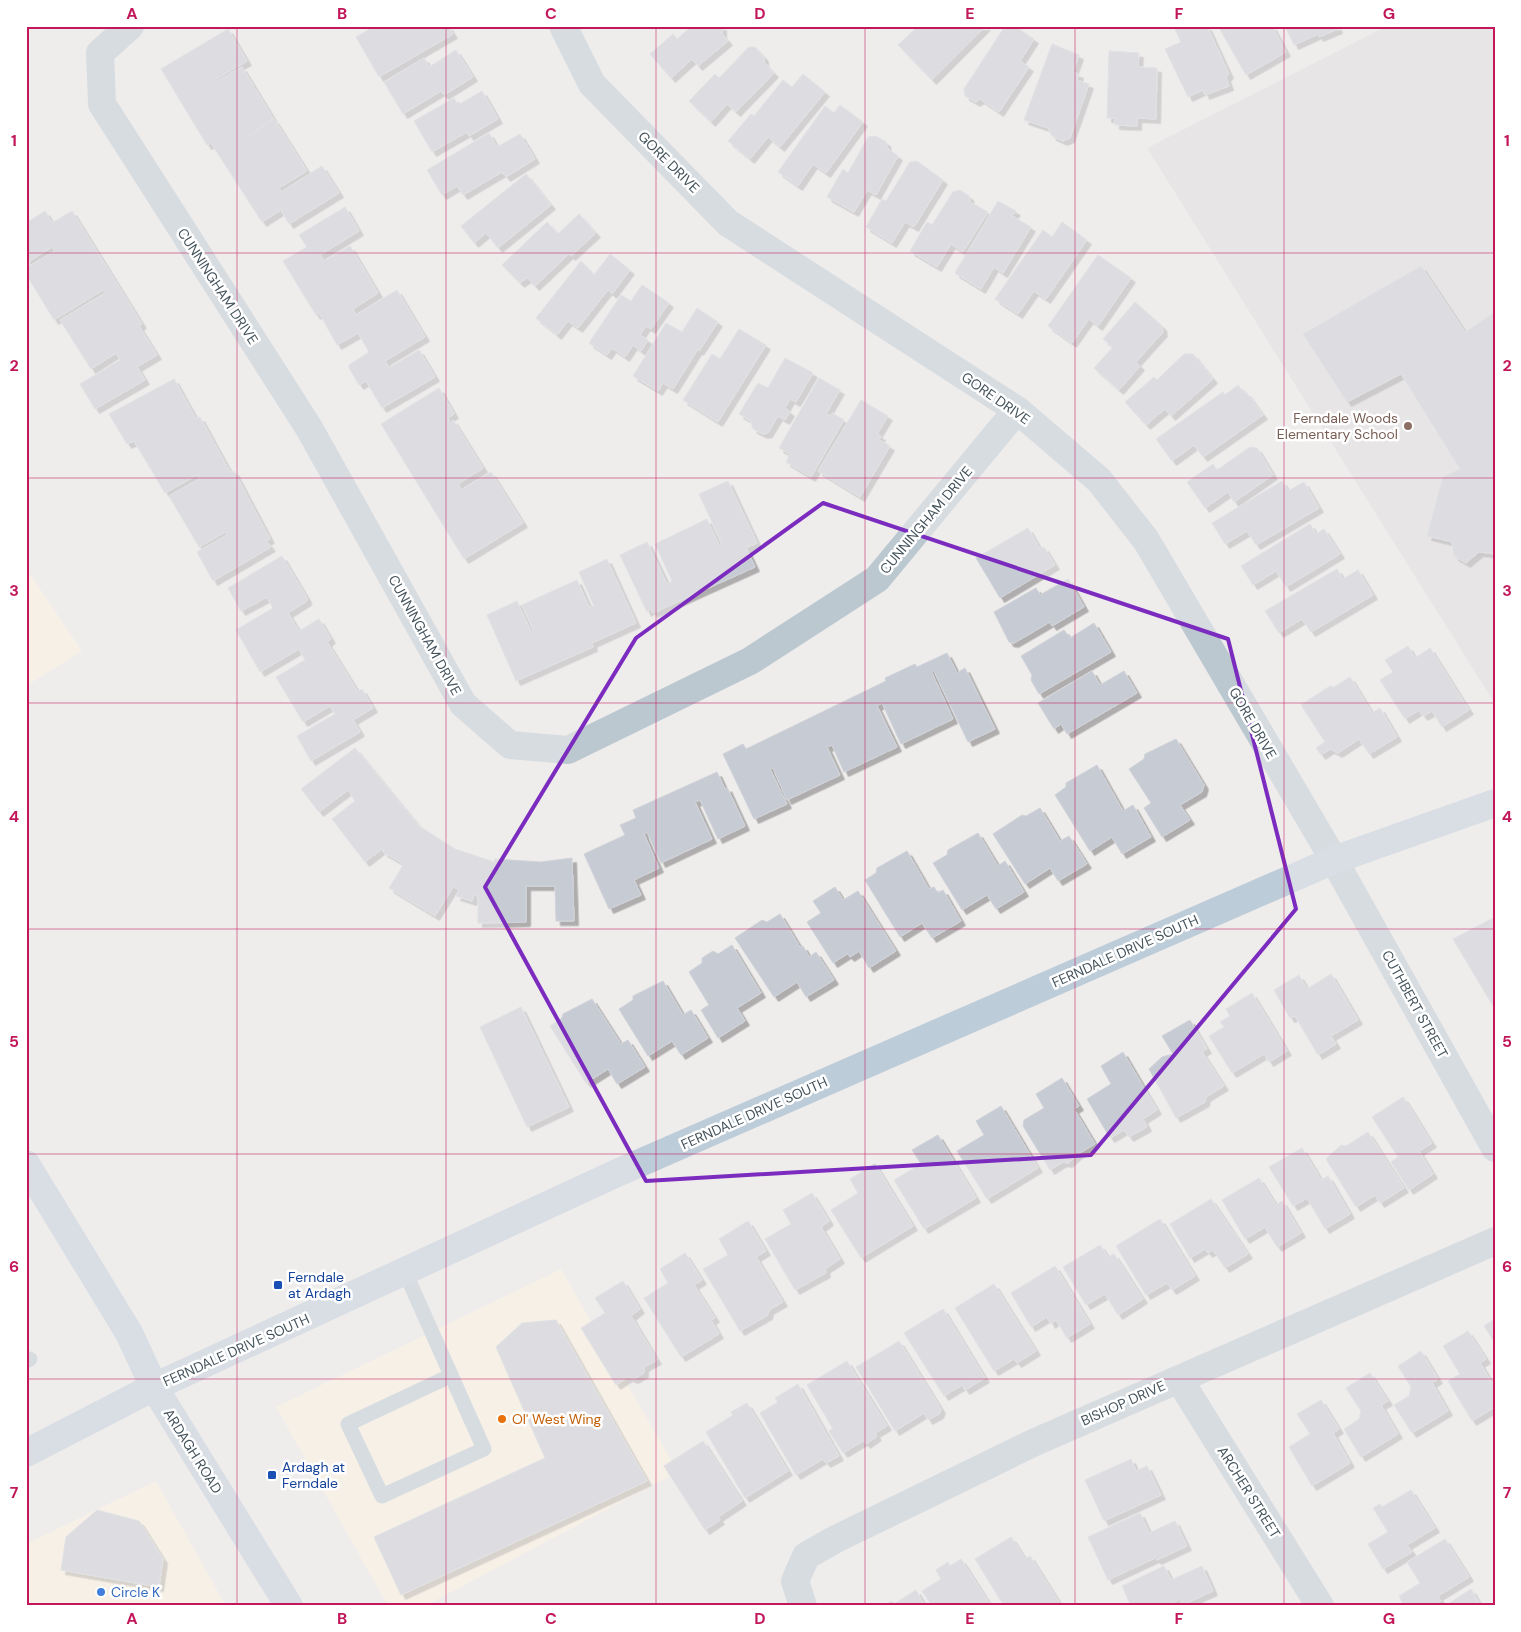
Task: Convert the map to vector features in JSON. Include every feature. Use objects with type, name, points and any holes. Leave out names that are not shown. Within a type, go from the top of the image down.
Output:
[{"type":"main road","name":"FERNDALE DRIVE SOUTH","points":[[26,1453],[154,1387],[626,1169],[1334,860],[1495,803]]},
{"type":"main road","name":"ARDAGH ROAD","points":[[26,1164],[129,1333],[154,1387],[288,1606]]},
{"type":"street","name":"CUNNINGHAM DRIVE","points":[[130,26],[100,53],[102,104],[309,428],[463,704],[510,745],[568,750],[750,661],[877,579],[1017,410]]},
{"type":"street","name":"GORE DRIVE","points":[[563,26],[592,84],[728,222],[1017,410],[1099,480],[1146,540],[1334,860]]},
{"type":"street","name":"CUTHBERT STREET","points":[[1334,860],[1495,1148]]},
{"type":"street","name":"BISHOP DRIVE","points":[[803,1606],[795,1581],[806,1556],[834,1540],[1033,1444],[1495,1241]]},
{"type":"street","name":"ARCHER STREET","points":[[1179,1379],[1320,1606]]},
{"type":"lane","points":[[405,1272],[484,1449],[382,1496],[348,1424],[450,1376]]},
{"type":"highlighted area","points":[[823,503],[1228,639],[1296,909],[1091,1155],[646,1181],[485,887],[636,638]]},
{"type":"shaded area","name":"Ferndale Woods Elementary School","points":[[1387,26],[1495,26],[1495,704],[1147,148]]},
{"type":"shaded area","points":[[26,568],[82,651],[26,686]]},
{"type":"shaded area","points":[[561,1269],[678,1472],[425,1606],[388,1606],[276,1407]]},
{"type":"shaded area","points":[[156,1481],[226,1606],[26,1606],[26,1544]]},
{"type":"building","points":[[375,26],[448,26],[453,34],[379,77],[356,37]]},
{"type":"building","points":[[692,26],[722,26],[722,34],[728,41],[698,66],[692,59],[671,78],[650,54],[673,34],[677,39]]},
{"type":"building","points":[[918,26],[986,26],[932,80],[898,45]]},
{"type":"building","points":[[1005,26],[1014,26],[1034,39],[1020,61],[1029,67],[999,112],[980,99],[976,102],[965,96],[964,89]]},
{"type":"building","points":[[1182,26],[1207,26],[1229,74],[1226,77],[1229,86],[1205,95],[1203,90],[1188,97],[1165,49],[1181,42],[1175,29]]},
{"type":"building","points":[[1218,26],[1272,26],[1286,52],[1246,75]]},
{"type":"building","points":[[1285,26],[1337,26],[1338,29],[1319,37],[1318,34],[1294,45]]},
{"type":"building","points":[[228,29],[247,61],[216,79],[217,81],[242,67],[273,118],[248,136],[274,119],[307,171],[279,188],[281,192],[322,166],[339,193],[289,224],[281,210],[262,222],[211,143],[207,145],[161,69]]},
{"type":"building","points":[[1052,44],[1079,55],[1073,72],[1079,74],[1077,80],[1089,84],[1070,138],[1063,141],[1052,136],[1048,128],[1024,120]]},
{"type":"building","points":[[749,47],[755,47],[764,57],[764,62],[774,73],[736,112],[727,104],[711,122],[689,101],[715,74],[719,78]]},
{"type":"building","points":[[456,50],[473,77],[444,95],[441,91],[403,114],[384,82],[424,58],[429,67]]},
{"type":"building","points":[[1109,51],[1139,53],[1138,67],[1157,68],[1156,119],[1137,118],[1137,126],[1115,125],[1115,118],[1107,118]]},
{"type":"building","points":[[803,74],[825,92],[780,147],[768,137],[750,159],[728,141],[751,114],[754,116],[783,80],[792,87]]},
{"type":"building","points":[[482,91],[498,119],[469,136],[467,132],[432,152],[414,121],[454,98],[458,105]]},
{"type":"building","points":[[840,105],[863,122],[826,173],[813,164],[798,186],[778,172],[825,106],[834,113]]},
{"type":"building","points":[[489,133],[497,147],[520,134],[535,159],[506,177],[502,172],[463,195],[457,186],[442,195],[427,170]]},
{"type":"building","points":[[876,136],[886,142],[887,148],[898,156],[876,195],[867,190],[854,212],[827,197],[843,169],[848,173],[868,137]]},
{"type":"building","points":[[917,161],[943,180],[914,227],[905,222],[892,243],[866,227],[882,199],[886,201],[910,162]]},
{"type":"building","points":[[526,174],[551,205],[498,248],[486,233],[474,243],[461,226]]},
{"type":"building","points":[[960,190],[969,196],[970,202],[988,212],[963,252],[951,244],[937,267],[910,251],[927,222],[932,225],[953,192]]},
{"type":"building","points":[[998,201],[1016,211],[1012,216],[1031,227],[1003,273],[994,267],[981,289],[955,273]]},
{"type":"building","points":[[345,207],[359,231],[320,255],[324,261],[350,246],[378,293],[353,309],[356,315],[397,290],[425,337],[385,361],[389,368],[419,350],[435,377],[382,408],[366,381],[359,385],[349,368],[349,365],[369,352],[358,333],[337,345],[319,313],[316,315],[283,261],[307,247],[299,235]]},
{"type":"building","points":[[45,211],[52,223],[72,211],[142,324],[139,326],[157,355],[137,367],[145,380],[95,409],[80,384],[120,360],[116,353],[91,369],[60,320],[105,293],[103,290],[54,320],[26,274],[26,268],[55,251],[52,247],[26,263],[26,223]]},
{"type":"building","points":[[579,214],[596,233],[571,256],[569,254],[535,286],[527,278],[520,283],[502,265],[547,222],[558,234]]},
{"type":"building","points":[[1062,222],[1087,240],[1046,299],[1034,291],[1018,314],[995,299],[1043,230],[1052,237]]},
{"type":"building","points":[[610,254],[630,270],[612,294],[608,290],[578,328],[568,321],[557,335],[536,318],[581,261],[594,275]]},
{"type":"building","points":[[1098,255],[1131,278],[1098,326],[1089,319],[1072,343],[1048,326]]},
{"type":"building","points":[[1421,266],[1465,332],[1495,312],[1495,554],[1479,552],[1466,563],[1454,556],[1452,542],[1427,536],[1443,477],[1460,469],[1401,374],[1347,402],[1303,334]]},
{"type":"building","points":[[642,285],[669,303],[651,329],[646,326],[640,335],[648,340],[641,351],[633,345],[625,357],[612,348],[607,355],[589,343],[621,295],[631,301]]},
{"type":"building","points":[[1135,302],[1162,326],[1163,332],[1136,362],[1140,366],[1119,390],[1094,368],[1113,347],[1103,339]]},
{"type":"building","points":[[697,308],[718,322],[699,351],[698,349],[673,389],[663,383],[658,391],[633,376],[666,323],[682,332]]},
{"type":"building","points":[[739,329],[766,345],[718,422],[683,400],[712,354],[720,359]]},
{"type":"building","points":[[1184,354],[1193,354],[1213,379],[1171,416],[1165,409],[1146,425],[1125,402],[1154,377],[1157,380]]},
{"type":"building","points":[[785,358],[813,373],[796,402],[790,399],[785,408],[790,412],[785,420],[778,416],[768,433],[763,434],[753,429],[751,421],[739,414],[758,383],[768,388]]},
{"type":"building","points":[[819,378],[840,390],[826,414],[830,416],[832,413],[844,420],[811,477],[786,462],[790,454],[779,448]]},
{"type":"building","points":[[174,379],[196,419],[200,417],[230,472],[234,471],[270,539],[266,541],[271,547],[213,581],[197,552],[227,535],[225,532],[199,547],[169,496],[199,479],[197,475],[165,493],[134,441],[127,444],[109,414]]},
{"type":"building","points":[[1238,385],[1244,393],[1246,392],[1263,415],[1203,457],[1194,445],[1172,461],[1156,439],[1223,392],[1225,395]]},
{"type":"building","points":[[439,388],[454,414],[448,418],[450,423],[453,420],[483,468],[458,484],[461,490],[491,472],[523,523],[464,559],[381,424]]},
{"type":"building","points":[[861,400],[888,416],[877,434],[881,436],[879,440],[890,446],[860,497],[818,471]]},
{"type":"building","points":[[1250,447],[1257,448],[1273,475],[1234,502],[1228,492],[1205,508],[1187,482],[1213,464],[1217,470]]},
{"type":"building","points":[[728,481],[757,543],[746,548],[755,567],[653,613],[651,609],[647,612],[620,555],[647,542],[667,584],[672,581],[655,544],[707,519],[719,545],[722,544],[699,494]]},
{"type":"building","points":[[1282,481],[1288,491],[1304,482],[1319,508],[1256,545],[1247,531],[1225,544],[1212,523]]},
{"type":"building","points":[[1310,524],[1316,534],[1324,529],[1340,554],[1286,587],[1276,571],[1253,585],[1241,566]]},
{"type":"building","points":[[1028,528],[1040,549],[1044,547],[1055,565],[1000,598],[976,558]]},
{"type":"building","points":[[282,556],[307,598],[307,601],[288,613],[299,631],[319,619],[331,639],[327,642],[358,692],[362,689],[373,708],[353,720],[360,732],[311,761],[297,736],[335,714],[330,706],[303,722],[276,677],[305,660],[299,649],[260,672],[236,630],[273,608],[267,597],[241,611],[228,588]]},
{"type":"building","points":[[607,559],[636,623],[592,643],[593,647],[516,681],[487,615],[517,601],[531,632],[534,631],[522,605],[577,580],[589,607],[594,606],[579,572]]},
{"type":"building","points":[[1337,569],[1343,579],[1358,570],[1373,595],[1311,632],[1302,619],[1279,633],[1265,611]]},
{"type":"building","points":[[1068,579],[1084,607],[1052,626],[1050,622],[1014,643],[1009,642],[994,612],[1036,588],[1040,595]]},
{"type":"building","points":[[1094,623],[1111,652],[1039,694],[1031,680],[1032,675],[1021,656],[1064,630],[1070,638]]},
{"type":"building","points":[[1408,646],[1415,658],[1430,648],[1469,710],[1442,727],[1432,711],[1423,716],[1419,710],[1405,719],[1380,680],[1393,672],[1385,660]]},
{"type":"building","points":[[947,653],[957,673],[965,668],[995,729],[968,742],[934,671],[932,673],[953,719],[901,744],[882,703],[877,706],[897,747],[844,772],[832,745],[827,747],[840,775],[787,800],[773,768],[770,769],[787,804],[754,819],[723,754],[743,744],[746,749],[886,681],[885,678],[915,664],[917,667]]},
{"type":"building","points":[[1092,671],[1100,685],[1124,671],[1137,693],[1067,734],[1061,724],[1054,729],[1038,703]]},
{"type":"building","points":[[1350,677],[1372,713],[1380,708],[1397,737],[1369,754],[1359,739],[1338,753],[1330,749],[1321,755],[1316,748],[1325,742],[1301,705],[1330,686],[1334,687]]},
{"type":"building","points":[[1176,739],[1204,785],[1202,792],[1180,805],[1190,820],[1162,837],[1144,808],[1151,803],[1129,769],[1144,759],[1145,754]]},
{"type":"building","points":[[355,748],[419,826],[455,849],[494,862],[495,859],[541,862],[572,858],[574,921],[556,921],[555,886],[526,886],[526,922],[478,923],[478,896],[474,895],[472,901],[456,896],[459,889],[453,887],[435,916],[389,888],[404,864],[383,852],[383,848],[365,862],[332,819],[355,801],[348,790],[319,812],[301,789]]},
{"type":"building","points":[[1097,765],[1123,811],[1133,805],[1151,837],[1122,854],[1112,837],[1090,851],[1055,795],[1066,787],[1066,783]]},
{"type":"building","points":[[717,772],[725,789],[727,787],[745,826],[718,839],[700,800],[695,802],[712,839],[661,863],[647,832],[644,834],[659,868],[634,880],[641,895],[609,909],[584,854],[625,835],[620,825],[636,818],[633,810]]},
{"type":"building","points":[[1040,808],[1060,841],[1069,836],[1087,864],[1058,881],[1050,868],[1025,884],[993,834],[1022,815],[1026,816]]},
{"type":"building","points":[[978,833],[998,866],[1005,861],[1024,892],[996,909],[987,895],[962,910],[933,863],[947,855],[948,850]]},
{"type":"building","points":[[907,851],[929,889],[934,887],[938,893],[943,890],[961,921],[932,938],[922,923],[900,937],[865,880],[876,873],[877,868]]},
{"type":"building","points":[[835,887],[843,900],[858,891],[896,951],[869,968],[859,951],[850,957],[847,954],[833,963],[807,922],[821,913],[813,901]]},
{"type":"building","points":[[780,914],[800,947],[803,946],[809,957],[816,952],[834,980],[806,997],[797,982],[774,997],[735,938],[762,920],[767,922]]},
{"type":"building","points":[[1495,917],[1495,1005],[1493,1006],[1453,939]]},
{"type":"building","points":[[732,945],[761,993],[737,1008],[745,1021],[718,1038],[701,1010],[709,1005],[689,972],[702,963],[702,958],[713,951],[718,954]]},
{"type":"building","points":[[1331,974],[1358,1020],[1331,1036],[1336,1044],[1318,1055],[1295,1016],[1290,1018],[1274,990],[1299,975],[1307,989]]},
{"type":"building","points":[[663,981],[683,1015],[691,1010],[708,1038],[681,1055],[672,1041],[648,1056],[619,1009],[633,1000],[633,996]]},
{"type":"building","points":[[1252,993],[1287,1051],[1269,1062],[1264,1054],[1232,1073],[1209,1036],[1224,1027],[1220,1022],[1230,1016],[1226,1009]]},
{"type":"building","points":[[592,999],[621,1044],[628,1040],[645,1067],[617,1084],[608,1069],[586,1083],[550,1026],[562,1018],[563,1014]]},
{"type":"building","points":[[521,1007],[569,1107],[527,1127],[480,1027]]},
{"type":"building","points":[[1190,1020],[1207,1049],[1202,1052],[1224,1086],[1206,1097],[1205,1102],[1176,1118],[1149,1069],[1162,1057],[1173,1054],[1162,1036]]},
{"type":"building","points":[[1123,1052],[1157,1110],[1143,1119],[1147,1127],[1129,1137],[1124,1130],[1110,1138],[1087,1099],[1111,1084],[1101,1066]]},
{"type":"building","points":[[1062,1078],[1079,1106],[1074,1109],[1095,1144],[1078,1154],[1068,1163],[1063,1162],[1050,1170],[1023,1126],[1024,1120],[1044,1108],[1036,1094]]},
{"type":"building","points":[[1403,1097],[1432,1143],[1419,1151],[1433,1174],[1409,1190],[1391,1162],[1398,1157],[1372,1117]]},
{"type":"building","points":[[1001,1106],[1038,1168],[987,1199],[957,1151],[984,1135],[976,1121]]},
{"type":"building","points":[[1368,1132],[1404,1188],[1380,1203],[1375,1195],[1356,1207],[1326,1159],[1341,1145],[1346,1146]]},
{"type":"building","points":[[938,1135],[976,1198],[924,1229],[894,1180],[921,1164],[912,1150]]},
{"type":"building","points":[[1302,1148],[1321,1180],[1328,1176],[1350,1214],[1325,1229],[1307,1198],[1293,1206],[1269,1167]]},
{"type":"building","points":[[875,1164],[913,1226],[861,1258],[831,1210],[858,1193],[850,1179]]},
{"type":"building","points":[[1259,1178],[1276,1205],[1282,1201],[1301,1233],[1277,1247],[1265,1227],[1245,1239],[1222,1200]]},
{"type":"building","points":[[812,1193],[829,1221],[821,1227],[840,1259],[825,1269],[826,1273],[795,1290],[765,1239],[791,1224],[783,1210]]},
{"type":"building","points":[[1211,1199],[1248,1254],[1225,1268],[1213,1250],[1208,1253],[1205,1249],[1190,1258],[1170,1224]]},
{"type":"building","points":[[1160,1219],[1195,1276],[1172,1290],[1167,1283],[1146,1295],[1116,1246]]},
{"type":"building","points":[[748,1221],[766,1251],[756,1257],[783,1302],[769,1310],[768,1315],[740,1331],[703,1269],[728,1255],[719,1239]]},
{"type":"building","points":[[1100,1245],[1108,1257],[1114,1254],[1143,1299],[1118,1315],[1105,1294],[1086,1305],[1063,1267]]},
{"type":"building","points":[[685,1253],[702,1280],[694,1285],[715,1318],[711,1320],[719,1334],[681,1357],[644,1298],[668,1283],[660,1269]]},
{"type":"building","points":[[1055,1266],[1090,1324],[1067,1338],[1056,1320],[1051,1324],[1047,1317],[1031,1327],[1011,1293]]},
{"type":"building","points":[[623,1281],[640,1309],[631,1316],[657,1360],[644,1367],[644,1373],[634,1379],[628,1377],[616,1385],[581,1328],[605,1313],[595,1298]]},
{"type":"building","points":[[994,1284],[1036,1351],[1017,1363],[1014,1359],[994,1371],[955,1308]]},
{"type":"building","points":[[943,1309],[985,1378],[965,1390],[962,1385],[944,1396],[904,1333]]},
{"type":"building","points":[[1495,1319],[1495,1343],[1484,1326]]},
{"type":"building","points":[[556,1320],[647,1481],[401,1595],[374,1537],[545,1458],[496,1347],[522,1323]]},
{"type":"building","points":[[1468,1331],[1486,1359],[1480,1363],[1495,1388],[1495,1407],[1472,1421],[1448,1381],[1460,1374],[1443,1346]]},
{"type":"building","points":[[899,1341],[941,1409],[939,1414],[928,1420],[924,1413],[895,1431],[856,1367]]},
{"type":"building","points":[[1421,1351],[1438,1379],[1432,1383],[1448,1411],[1412,1433],[1394,1405],[1409,1396],[1411,1387],[1398,1366]]},
{"type":"building","points":[[847,1361],[887,1426],[875,1433],[877,1436],[866,1444],[863,1441],[843,1453],[829,1431],[833,1429],[807,1385]]},
{"type":"building","points":[[1370,1373],[1388,1401],[1381,1405],[1398,1434],[1361,1457],[1344,1429],[1359,1419],[1361,1411],[1346,1388]]},
{"type":"building","points":[[798,1384],[839,1456],[826,1463],[823,1459],[796,1475],[760,1413],[778,1402],[775,1398]]},
{"type":"building","points":[[1321,1400],[1339,1429],[1333,1433],[1350,1463],[1312,1486],[1289,1447],[1310,1434],[1297,1414]]},
{"type":"building","points":[[747,1403],[788,1471],[745,1498],[706,1432],[733,1415],[731,1412]]},
{"type":"building","points":[[703,1441],[742,1501],[718,1517],[720,1520],[705,1530],[664,1466]]},
{"type":"building","points":[[1131,1459],[1136,1471],[1147,1466],[1161,1495],[1104,1521],[1085,1480]]},
{"type":"building","points":[[1411,1490],[1435,1528],[1407,1545],[1412,1552],[1383,1569],[1368,1544],[1388,1532],[1373,1508],[1380,1504],[1382,1507]]},
{"type":"building","points":[[97,1510],[139,1521],[163,1559],[159,1587],[61,1570],[66,1537]]},
{"type":"building","points":[[1140,1513],[1149,1533],[1175,1521],[1187,1546],[1157,1560],[1155,1558],[1108,1580],[1088,1537]]},
{"type":"building","points":[[1011,1537],[1025,1559],[1030,1556],[1060,1604],[1056,1606],[1004,1606],[975,1559]]},
{"type":"building","points":[[1445,1539],[1469,1577],[1438,1596],[1441,1601],[1432,1606],[1404,1606],[1399,1596],[1420,1583],[1407,1562]]},
{"type":"building","points":[[961,1559],[991,1606],[932,1606],[922,1591],[941,1579],[936,1570],[948,1562],[950,1566]]},
{"type":"building","points":[[1164,1566],[1171,1580],[1202,1566],[1213,1591],[1182,1605],[1180,1599],[1166,1606],[1131,1606],[1122,1586]]},
{"type":"building","points":[[1471,1589],[1481,1606],[1445,1606]]},
{"type":"building","points":[[916,1590],[925,1606],[883,1606],[892,1601],[894,1604]]},
{"type":"place","name":"Ferndale Woods Elementary School","points":[[1408,426]]},
{"type":"place","name":"Ferndale at Ardagh","points":[[278,1285]]},
{"type":"place","name":"Ol' West Wing","points":[[502,1419]]},
{"type":"place","name":"Ardagh at Ferndale","points":[[272,1475]]},
{"type":"place","name":"Circle K","points":[[101,1592]]}]
